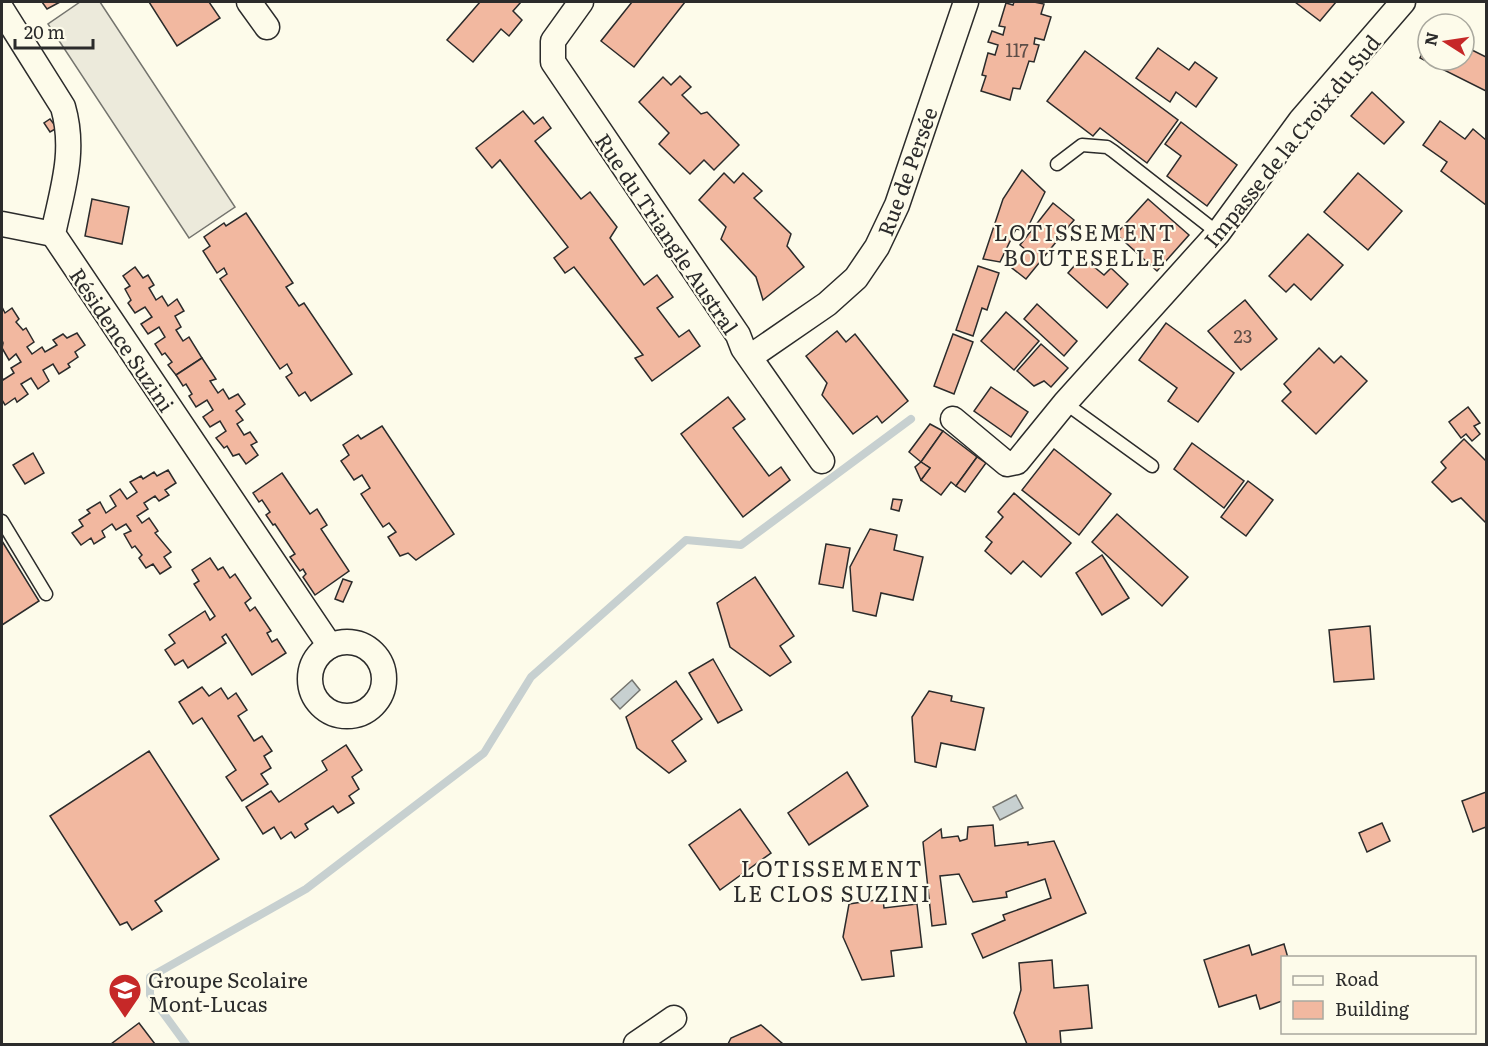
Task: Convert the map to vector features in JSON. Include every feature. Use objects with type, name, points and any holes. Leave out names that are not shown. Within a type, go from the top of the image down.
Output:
[{"type":"street","points":[[249,2],[267,27]]},
{"type":"street","name":"Rue du Triangle Austral","points":[[581,2],[553,41],[553,62],[822,461]]},
{"type":"street","name":"Rue de Persée","points":[[750,357],[827,304],[856,278],[877,247],[897,205],[966,2]]},
{"type":"street","name":"Impasse de la Croix du Sud","points":[[953,419],[1007,464],[1017,462],[1065,404],[1218,233],[1301,120],[1403,2]]},
{"type":"street","points":[[2,10],[63,107],[67,120],[69,158],[53,234],[2,224]]},
{"type":"street","name":"Résidence Suzini","points":[[53,234],[330,646]]},
{"type":"street","points":[[636,1044],[674,1018]]},
{"type":"lane","points":[[1057,164],[1082,145],[1107,147],[1218,233]]},
{"type":"lane","points":[[1065,404],[1152,466]]},
{"type":"lane","points":[[2,521],[46,594]]},
{"type":"shaded area","points":[[80,2],[100,2],[235,207],[189,238],[48,24]]},
{"type":"shaded area","points":[[632,680],[640,690],[620,709],[611,699]]},
{"type":"shaded area","points":[[1016,795],[1023,808],[1000,820],[993,807]]},
{"type":"building","points":[[42,2],[60,2],[47,9]]},
{"type":"building","points":[[149,2],[209,2],[220,18],[177,46]]},
{"type":"building","points":[[480,2],[521,2],[513,11],[522,20],[509,36],[501,29],[473,62],[447,40]]},
{"type":"building","points":[[632,2],[685,2],[634,67],[601,41]]},
{"type":"building","points":[[1014,2],[1044,4],[1041,14],[1051,17],[1044,40],[1035,38],[1034,44],[1039,45],[1034,62],[1029,61],[1020,89],[1013,88],[1010,100],[981,91],[986,76],[982,75],[988,53],[995,55],[998,45],[988,42],[992,31],[1003,35],[1005,27],[999,26],[1006,3],[1013,5]]},
{"type":"building","points":[[1295,2],[1336,2],[1320,21]]},
{"type":"building","points":[[1158,48],[1189,70],[1195,62],[1217,78],[1196,107],[1176,92],[1170,102],[1136,78]]},
{"type":"building","points":[[1085,51],[1178,120],[1147,163],[1100,128],[1093,136],[1047,101]]},
{"type":"building","points":[[1476,52],[1486,57],[1486,91],[1448,72],[1476,72]]},
{"type":"building","points":[[680,76],[691,87],[682,95],[701,114],[707,112],[739,145],[714,170],[704,160],[690,174],[659,144],[669,133],[639,102],[663,77],[671,85]]},
{"type":"building","points":[[1372,92],[1404,122],[1384,144],[1351,116]]},
{"type":"building","points":[[523,111],[534,124],[543,117],[551,128],[535,141],[581,199],[590,192],[617,227],[610,238],[644,285],[657,275],[673,297],[657,308],[679,337],[689,330],[700,346],[652,381],[635,358],[643,355],[574,267],[565,273],[554,258],[568,247],[500,160],[492,168],[476,148]]},
{"type":"building","points":[[50,119],[57,128],[50,132],[44,123]]},
{"type":"building","points":[[1440,121],[1465,139],[1473,129],[1486,140],[1486,205],[1441,171],[1447,162],[1423,145]]},
{"type":"building","points":[[1181,122],[1237,165],[1207,206],[1167,176],[1181,156],[1165,144]]},
{"type":"building","points":[[1022,170],[1045,192],[1026,231],[1016,229],[1000,262],[983,259],[1003,199]]},
{"type":"building","points":[[724,173],[734,183],[743,173],[762,191],[754,198],[791,234],[787,246],[804,267],[763,300],[756,277],[721,239],[726,227],[699,200]]},
{"type":"building","points":[[1358,173],[1402,211],[1368,250],[1324,212]]},
{"type":"building","points":[[92,199],[129,207],[122,244],[85,236]]},
{"type":"building","points":[[1148,199],[1189,235],[1157,271],[1116,234]]},
{"type":"building","points":[[1053,203],[1074,220],[1026,279],[1012,268],[1026,250],[1020,245]]},
{"type":"building","points":[[246,213],[293,283],[286,287],[299,306],[304,303],[352,374],[311,401],[305,392],[299,396],[286,377],[292,373],[287,364],[280,369],[220,279],[227,274],[224,268],[217,273],[203,251],[210,246],[204,237],[224,223],[226,226]]},
{"type":"building","points":[[1308,234],[1343,265],[1311,300],[1294,284],[1286,292],[1269,276]]},
{"type":"building","points":[[1082,257],[1104,275],[1111,268],[1128,284],[1107,308],[1068,273]]},
{"type":"building","points":[[978,266],[999,273],[987,310],[982,308],[973,336],[956,330]]},
{"type":"building","points":[[135,267],[143,278],[148,275],[154,285],[149,288],[156,300],[162,296],[168,306],[177,299],[184,311],[175,316],[181,327],[176,330],[183,341],[189,337],[202,358],[176,375],[168,365],[172,362],[165,353],[162,355],[155,344],[165,337],[159,327],[148,334],[141,324],[152,317],[145,307],[135,313],[128,303],[131,300],[125,289],[130,286],[123,276]]},
{"type":"building","points":[[1245,300],[1277,339],[1241,370],[1208,331]]},
{"type":"building","points":[[1037,304],[1077,341],[1064,356],[1024,319]]},
{"type":"building","points":[[2,307],[5,313],[12,308],[19,319],[16,322],[23,330],[26,328],[34,342],[27,347],[32,354],[42,347],[45,352],[57,345],[53,340],[63,334],[67,338],[77,333],[85,345],[75,352],[78,357],[68,364],[70,367],[59,374],[53,364],[43,370],[49,381],[38,389],[31,378],[21,384],[28,394],[17,402],[15,398],[5,405],[2,400],[2,377],[3,380],[14,373],[11,368],[21,362],[16,354],[9,360],[2,348]]},
{"type":"building","points":[[1006,312],[1039,341],[1014,370],[981,341]]},
{"type":"building","points":[[1166,323],[1234,373],[1198,422],[1168,401],[1177,388],[1139,360]]},
{"type":"building","points":[[837,331],[846,342],[855,334],[908,401],[882,423],[877,416],[853,434],[822,395],[827,383],[806,356]]},
{"type":"building","points":[[953,334],[973,342],[954,394],[934,386]]},
{"type":"building","points":[[1041,344],[1068,368],[1051,387],[1044,381],[1034,386],[1017,371]]},
{"type":"building","points":[[1319,348],[1334,363],[1341,356],[1367,381],[1316,434],[1282,401],[1291,392],[1284,384]]},
{"type":"building","points":[[202,358],[216,379],[210,381],[218,393],[223,389],[229,399],[238,394],[245,404],[236,411],[243,420],[237,424],[244,435],[250,432],[257,442],[251,445],[258,455],[246,464],[239,454],[233,456],[227,446],[224,448],[216,438],[226,431],[220,421],[210,427],[203,417],[213,410],[207,400],[196,407],[189,396],[192,394],[186,384],[183,386],[176,375]]},
{"type":"building","points":[[991,387],[1028,412],[1011,437],[974,411]]},
{"type":"building","points":[[728,397],[745,419],[733,428],[769,476],[781,467],[790,480],[743,517],[681,434]]},
{"type":"building","points":[[1468,407],[1480,423],[1474,426],[1480,434],[1472,441],[1466,434],[1461,438],[1449,422]]},
{"type":"building","points":[[930,424],[943,431],[921,462],[909,452]]},
{"type":"building","points":[[382,426],[454,534],[416,560],[408,553],[400,556],[388,537],[396,532],[389,523],[383,527],[361,494],[370,488],[362,475],[354,480],[341,461],[349,455],[343,445],[358,435],[361,439]]},
{"type":"building","points":[[943,431],[977,457],[956,486],[951,482],[941,495],[921,480],[930,468],[921,462]]},
{"type":"building","points":[[1464,439],[1486,461],[1486,523],[1461,498],[1452,502],[1432,482],[1446,468],[1441,462]]},
{"type":"building","points":[[1192,443],[1244,481],[1224,508],[1174,469]]},
{"type":"building","points":[[1054,449],[1111,494],[1079,535],[1022,490]]},
{"type":"building","points":[[33,453],[44,473],[25,484],[13,465]]},
{"type":"building","points":[[977,457],[986,463],[965,492],[956,486]]},
{"type":"building","points":[[921,462],[930,468],[921,480],[915,467]]},
{"type":"building","points":[[168,470],[176,483],[165,490],[169,495],[159,501],[155,496],[144,503],[148,509],[137,516],[142,523],[149,518],[158,531],[155,533],[171,552],[164,557],[171,567],[160,574],[153,564],[146,568],[139,558],[142,555],[135,546],[132,548],[124,534],[131,531],[126,524],[116,530],[112,524],[102,531],[105,537],[94,544],[91,538],[81,545],[72,533],[83,526],[79,520],[90,513],[87,510],[100,502],[106,513],[116,506],[110,496],[120,489],[127,499],[137,492],[130,482],[141,476],[143,479],[154,472],[157,476]]},
{"type":"building","points":[[282,473],[310,514],[317,509],[327,525],[321,529],[349,571],[315,595],[303,577],[306,574],[303,569],[300,571],[290,557],[295,554],[275,524],[273,525],[266,515],[270,512],[262,500],[259,502],[253,493]]},
{"type":"building","points":[[1248,481],[1273,500],[1246,536],[1221,517]]},
{"type":"building","points":[[1014,493],[1071,543],[1041,577],[1023,561],[1011,574],[985,551],[992,542],[986,537],[1003,517],[998,512]]},
{"type":"building","points":[[893,499],[902,500],[899,511],[891,509]]},
{"type":"building","points":[[1117,514],[1188,577],[1162,606],[1092,542]]},
{"type":"building","points":[[870,529],[897,535],[894,550],[923,557],[913,600],[881,593],[876,616],[853,611],[850,567]]},
{"type":"building","points":[[2,541],[39,601],[2,625]]},
{"type":"building","points":[[826,544],[850,548],[843,588],[819,584]]},
{"type":"building","points":[[1102,555],[1129,598],[1102,615],[1076,573]]},
{"type":"building","points":[[210,558],[218,570],[223,567],[230,578],[235,574],[251,598],[245,603],[250,611],[255,607],[271,631],[267,633],[272,642],[277,639],[286,653],[252,675],[226,634],[222,637],[226,643],[188,668],[183,660],[175,665],[165,650],[175,643],[169,635],[205,611],[210,620],[215,616],[194,584],[199,581],[192,570]]},
{"type":"building","points":[[755,577],[794,636],[780,646],[791,662],[770,676],[730,647],[717,603]]},
{"type":"building","points":[[343,579],[352,582],[343,602],[335,599]]},
{"type":"building","points":[[1370,626],[1374,679],[1334,682],[1329,630]]},
{"type":"building","points":[[713,659],[742,710],[718,723],[689,673]]},
{"type":"building","points":[[676,681],[702,719],[672,741],[686,761],[669,773],[637,748],[626,717]]},
{"type":"building","points":[[202,687],[209,696],[221,688],[228,699],[236,693],[247,710],[238,716],[254,741],[262,736],[272,751],[264,756],[271,768],[261,774],[268,784],[242,801],[226,777],[236,770],[202,718],[193,724],[179,702]]},
{"type":"building","points":[[929,691],[952,696],[951,701],[984,708],[975,750],[941,743],[936,767],[915,762],[912,717]]},
{"type":"building","points":[[346,745],[362,770],[352,777],[359,789],[349,796],[354,803],[338,813],[333,806],[305,824],[308,829],[295,838],[291,832],[281,839],[274,827],[263,834],[246,807],[271,791],[279,802],[327,770],[322,761]]},
{"type":"building","points":[[149,751],[219,859],[155,901],[162,911],[132,930],[127,922],[120,925],[50,816]]},
{"type":"building","points":[[847,772],[868,806],[809,845],[788,813]]},
{"type":"building","points":[[1486,792],[1486,827],[1473,832],[1462,801]]},
{"type":"building","points":[[740,809],[771,853],[720,890],[689,845]]},
{"type":"building","points":[[1382,823],[1390,841],[1367,852],[1359,833]]},
{"type":"building","points":[[993,825],[995,846],[1054,841],[1086,913],[983,958],[972,934],[1005,920],[1003,915],[1051,898],[1045,879],[1006,892],[1007,897],[973,902],[959,874],[940,876],[946,924],[932,926],[923,842],[941,829],[942,838],[958,836],[960,841],[967,839],[968,827]]},
{"type":"building","points":[[883,899],[884,908],[917,904],[922,947],[891,951],[894,976],[862,980],[843,937],[849,904]]},
{"type":"building","points":[[1284,944],[1287,956],[1281,956],[1281,1001],[1260,1009],[1256,995],[1219,1007],[1204,960],[1249,945],[1252,955]]},
{"type":"building","points":[[1052,960],[1054,988],[1088,985],[1092,1028],[1060,1031],[1061,1044],[1027,1044],[1014,1013],[1021,990],[1019,963]]},
{"type":"building","points":[[139,1023],[155,1044],[111,1044]]},
{"type":"building","points":[[761,1025],[783,1044],[728,1044],[731,1038]]},
{"type":"waterway","points":[[186,1044],[150,995],[150,977],[306,889],[484,753],[531,677],[686,540],[741,545],[911,419]]},
{"type":"place","name":"Groupe Scolaire Mont-Lucas","points":[[125,1019]]},
{"type":"district","name":"LOTISSEMENT BOUTESELLE","points":[[1085,244]]},
{"type":"district","name":"LOTISSEMENT LE CLOS SUZINI","points":[[832,880]]}]
